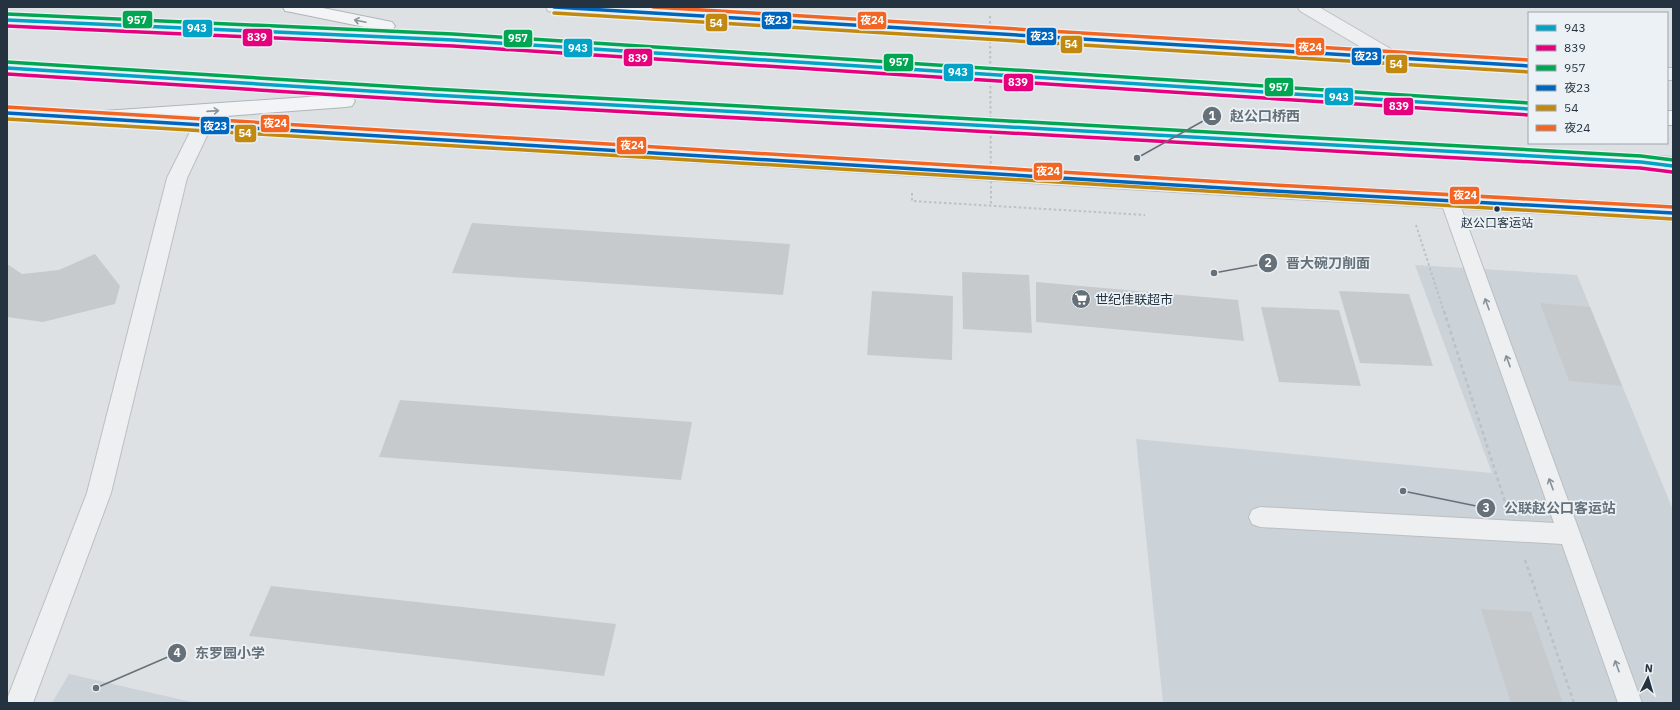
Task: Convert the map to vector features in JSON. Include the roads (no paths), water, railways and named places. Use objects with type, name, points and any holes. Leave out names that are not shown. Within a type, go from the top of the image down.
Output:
[{"type":"highway","points":[[291,7],[453,40]]},
{"type":"highway","points":[[7,20],[453,40],[1528,109]]},
{"type":"highway","points":[[7,68],[433,95],[1673,165]]},
{"type":"highway","points":[[104,118],[433,95]]},
{"type":"street","points":[[554,7],[1528,66]]},
{"type":"street","points":[[1306,7],[1395,59]]},
{"type":"street","points":[[7,113],[204,123],[1450,202],[1673,213]]},
{"type":"street","points":[[19,703],[99,493],[177,178],[204,123]]},
{"type":"lane","points":[[1450,202],[1630,703]]},
{"type":"lane","points":[[1260,517],[1569,534]]},
{"type":"place","name":"赵公口桥西","points":[[1137,158]]},
{"type":"place","name":"赵公口客运站","points":[[1497,209]]},
{"type":"place","name":"晋大碗刀削面","points":[[1214,273]]},
{"type":"place","name":"世纪佳联超市","points":[[1081,299]]},
{"type":"place","name":"公联赵公口客运站","points":[[1403,491]]},
{"type":"place","name":"东罗园小学","points":[[96,688]]}]
